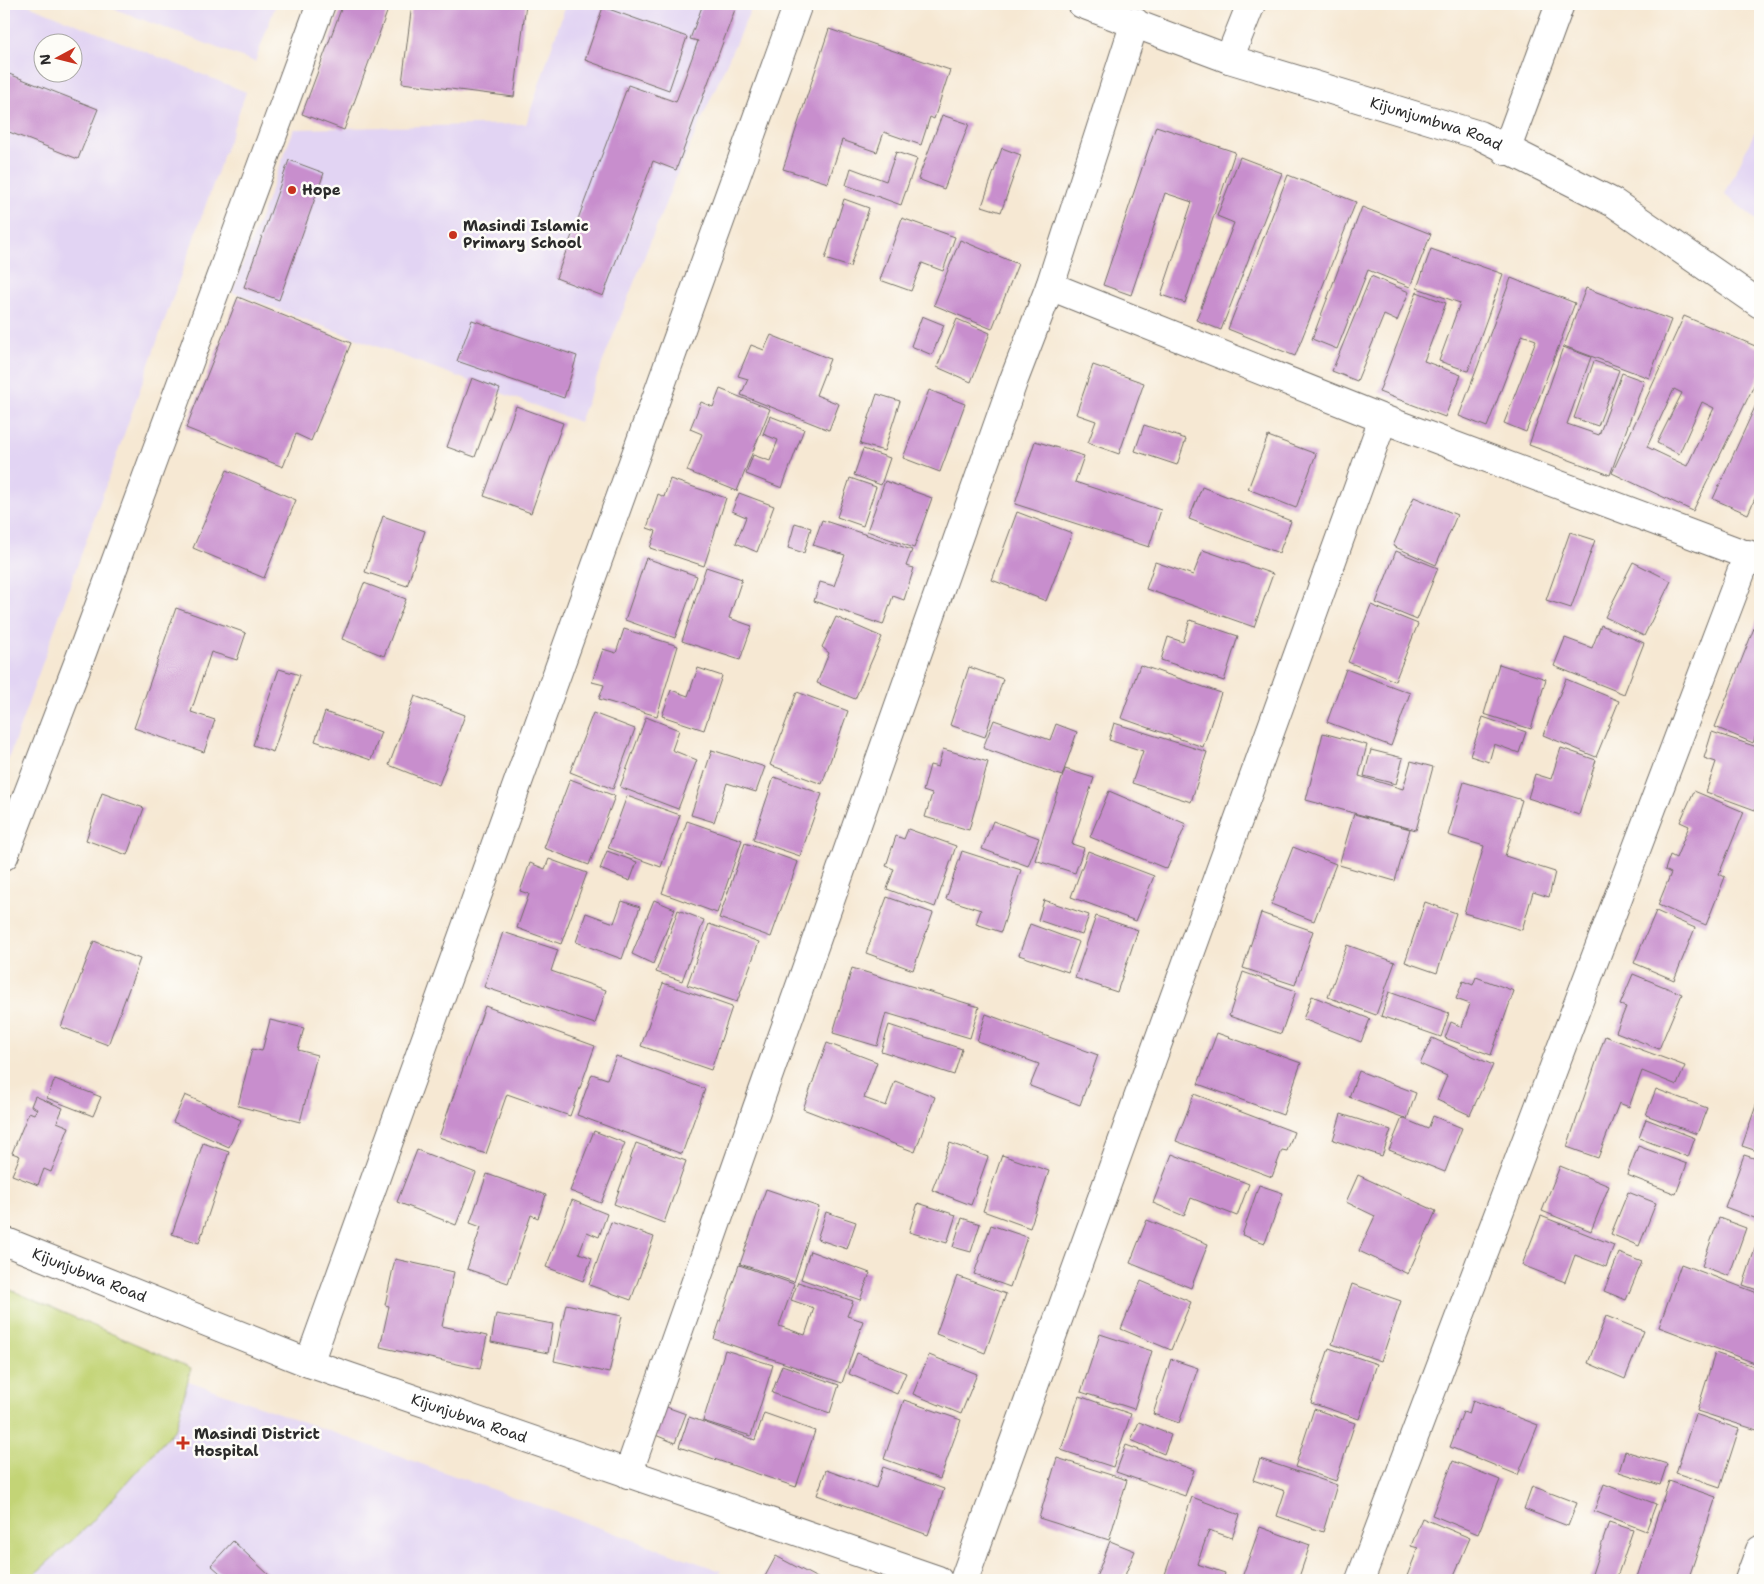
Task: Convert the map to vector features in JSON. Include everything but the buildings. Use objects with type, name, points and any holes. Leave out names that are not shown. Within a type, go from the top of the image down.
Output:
[{"type":"street","points":[[4,856],[80,658],[321,4]]},
{"type":"street","points":[[309,1363],[798,4]]},
{"type":"street","name":"Kijumjumbwa Road","points":[[1082,4],[1135,22],[1229,59],[1478,135],[1506,151],[1614,203],[1760,304]]},
{"type":"street","points":[[1229,59],[1251,4]]},
{"type":"street","points":[[1506,151],[1560,4]]},
{"type":"street","points":[[628,1474],[1006,400],[1050,286],[1135,22]]},
{"type":"street","points":[[1050,286],[1383,418],[1754,557],[1360,1580]]},
{"type":"street","points":[[964,1580],[1383,418]]},
{"type":"street","name":"Kijunjubwa Road","points":[[4,1241],[309,1363],[938,1580]]},
{"type":"street","points":[[1749,1580],[1760,1550]]},
{"type":"shaded area","points":[[4,4],[26,4],[246,92],[4,771]]},
{"type":"shaded area","points":[[101,4],[276,4],[255,62]]},
{"type":"shaded area","name":"Masindi Islamic Primary School","points":[[566,4],[753,4],[675,179],[579,422],[232,292],[294,129],[526,124]]},
{"type":"shaded area","points":[[1760,121],[1760,223],[1725,194]]},
{"type":"shaded area","name":"Masindi District Hospital","points":[[4,1315],[721,1571],[716,1580],[4,1580]]},
{"type":"green space","points":[[4,1287],[191,1368],[176,1428],[87,1527],[28,1580],[4,1580]]},
{"type":"place","name":"Hope","points":[[292,190]]},
{"type":"place","name":"Masindi Islamic Primary School","points":[[453,235]]},
{"type":"place","name":"Masindi District Hospital","points":[[183,1443]]}]
